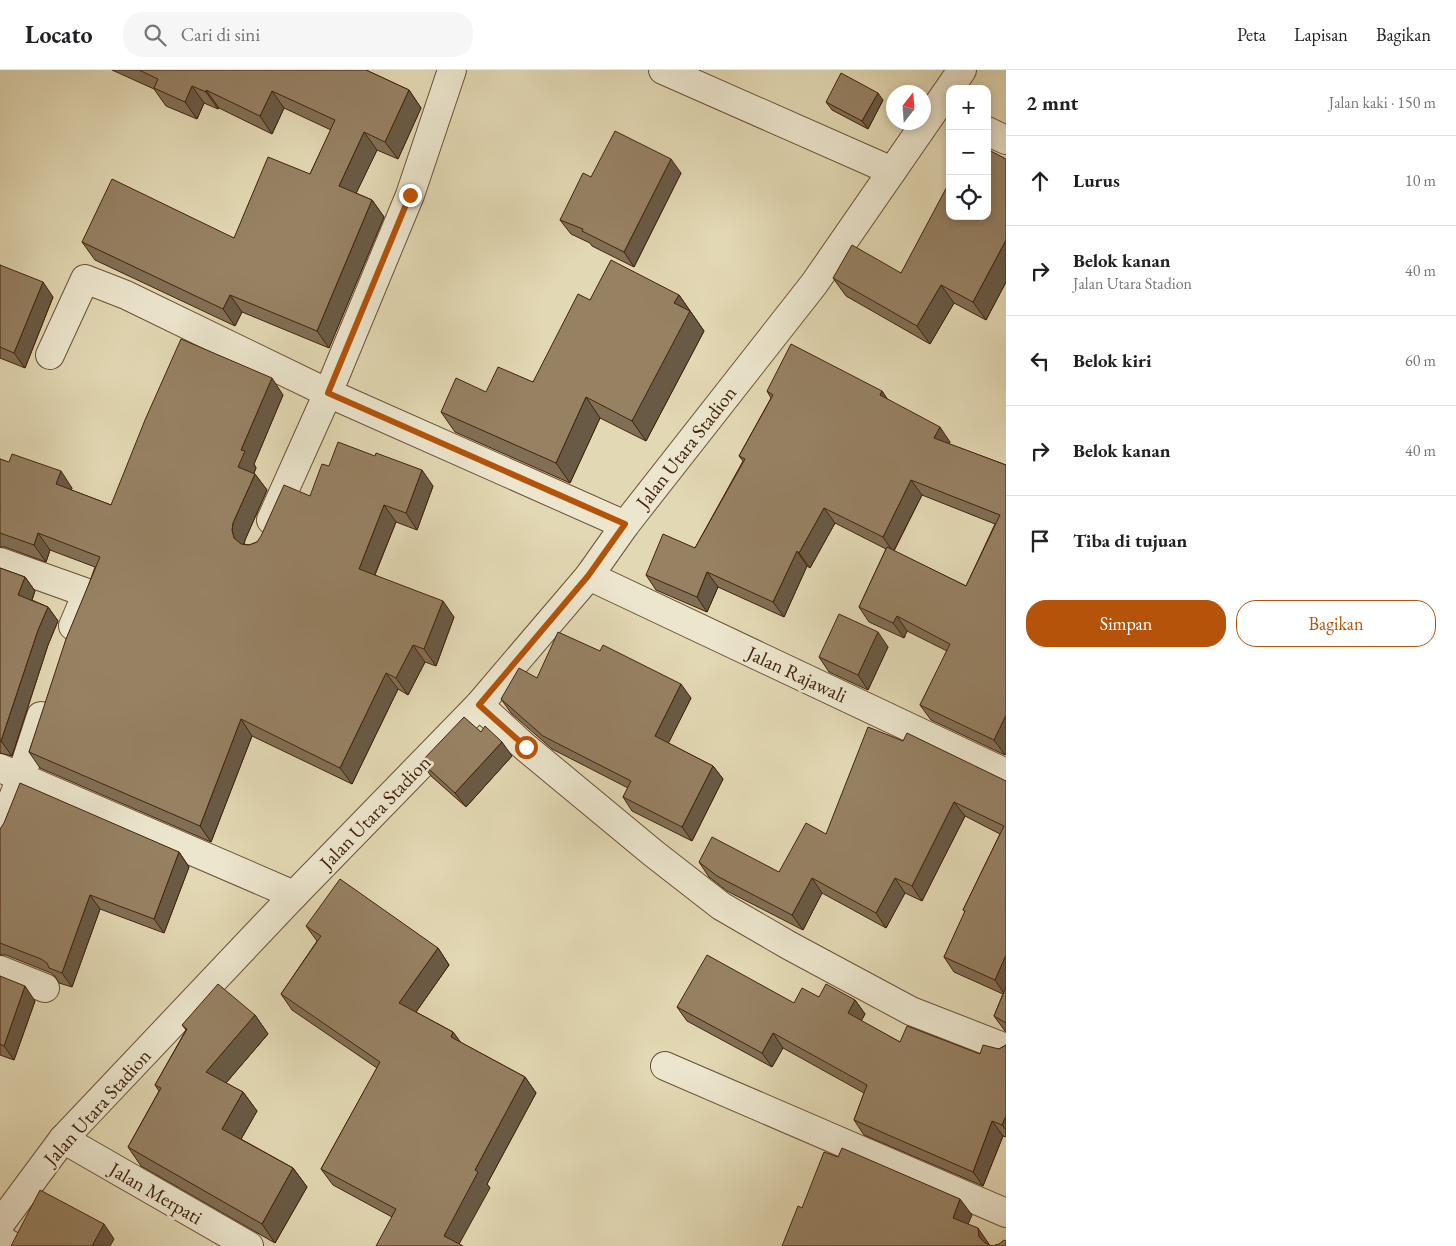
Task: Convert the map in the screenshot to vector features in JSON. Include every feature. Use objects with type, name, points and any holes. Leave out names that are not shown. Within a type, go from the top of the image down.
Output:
[{"type":"street","points":[[663,70],[892,171]]},
{"type":"street","name":"Jalan Utara Stadion","points":[[0,1224],[63,1139],[294,895],[479,705],[588,576],[625,524],[814,284],[892,171],[943,109],[962,70]]},
{"type":"street","points":[[260,546],[328,393],[410,195],[446,72]]},
{"type":"street","points":[[991,133],[1006,140]]},
{"type":"street","points":[[50,355],[85,279],[126,295],[328,393],[625,524]]},
{"type":"street","points":[[0,562],[87,593],[63,650]]},
{"type":"street","name":"Jalan Rajawali","points":[[588,576],[1006,773]]},
{"type":"street","points":[[0,832],[11,772],[48,696]]},
{"type":"street","points":[[479,705],[526,747],[653,853],[721,906],[790,946],[911,1011],[1006,1048]]},
{"type":"street","points":[[11,772],[294,895]]},
{"type":"street","points":[[0,970],[45,988]]},
{"type":"street","points":[[665,1066],[1006,1213]]},
{"type":"street","name":"Jalan Merpati","points":[[63,1139],[249,1246]]},
{"type":"street","points":[[0,1239],[12,1246]]},
{"type":"building","points":[[139,70],[366,70],[409,90],[385,142],[364,132],[339,186],[372,200],[317,331],[230,295],[223,309],[82,242],[112,179],[234,238],[268,157],[310,174],[335,120],[272,91],[260,116],[206,90],[206,92],[192,86],[185,102],[154,88],[158,79]]},
{"type":"building","points":[[841,73],[878,93],[862,121],[826,102]]},
{"type":"building","points":[[615,131],[671,159],[624,252],[582,231],[583,229],[560,220],[583,173],[591,177]]},
{"type":"building","points":[[991,151],[1006,159],[1006,240],[973,302],[941,285],[917,326],[833,278],[852,245],[901,273],[946,189],[946,220],[991,220]]},
{"type":"building","points":[[611,260],[679,295],[674,303],[690,311],[632,421],[586,397],[556,463],[441,412],[456,378],[486,392],[498,367],[533,382],[578,294],[590,300]]},
{"type":"building","points":[[0,265],[43,282],[14,353],[0,347]]},
{"type":"building","points":[[181,339],[272,378],[241,450],[245,451],[238,467],[255,474],[233,523],[234,538],[241,544],[249,545],[257,542],[284,485],[310,496],[322,464],[329,466],[338,442],[375,456],[376,453],[422,470],[406,513],[384,505],[359,569],[443,601],[424,649],[413,645],[396,678],[386,673],[340,768],[241,719],[200,826],[29,752],[66,639],[100,557],[38,533],[34,545],[0,533],[0,459],[9,462],[12,454],[61,471],[56,484],[111,505],[145,420]]},
{"type":"building","points":[[791,344],[882,391],[880,395],[940,427],[934,438],[1006,465],[1006,715],[994,740],[920,705],[950,644],[897,616],[893,623],[859,607],[887,547],[966,586],[1000,515],[911,480],[883,537],[824,508],[799,553],[797,551],[773,602],[707,572],[697,597],[646,575],[663,534],[695,548],[745,459],[739,456],[773,395],[767,391]]},
{"type":"building","points":[[0,568],[25,577],[18,595],[48,607],[38,630],[1,741],[0,741]]},
{"type":"building","points":[[839,614],[878,632],[858,675],[819,657]]},
{"type":"building","points":[[558,632],[600,651],[603,645],[681,684],[655,736],[713,766],[682,827],[623,797],[631,781],[543,736],[501,699],[519,668],[537,678]]},
{"type":"building","points":[[464,717],[481,732],[485,726],[502,742],[455,793],[421,762]]},
{"type":"building","points":[[868,727],[903,741],[907,733],[1006,781],[1006,955],[995,980],[944,957],[965,911],[963,910],[1004,826],[954,802],[912,886],[895,878],[876,913],[812,878],[792,915],[717,876],[699,862],[712,837],[779,872],[806,823],[826,834]]},
{"type":"building","points":[[20,783],[179,852],[154,919],[90,895],[62,973],[49,968],[47,963],[41,959],[0,943],[0,829]]},
{"type":"building","points":[[340,879],[438,948],[399,1003],[453,1032],[451,1037],[525,1077],[475,1170],[478,1172],[444,1236],[463,1246],[376,1246],[396,1209],[321,1169],[380,1062],[281,994],[321,936],[306,926]]},
{"type":"building","points":[[707,955],[794,1003],[802,988],[819,997],[826,984],[855,1000],[848,1013],[900,1042],[907,1026],[980,1054],[983,1045],[999,1049],[1006,1045],[1006,1116],[1002,1125],[992,1121],[973,1172],[854,1120],[867,1085],[773,1033],[762,1053],[677,1007]]},
{"type":"building","points":[[0,976],[25,986],[4,1046],[0,1044]]},
{"type":"building","points":[[218,984],[255,1015],[206,1072],[243,1092],[222,1129],[293,1168],[262,1224],[128,1147],[161,1088],[155,1085],[187,1029],[182,1025]]},
{"type":"building","points":[[1006,987],[1006,1023],[994,1016]]},
{"type":"building","points":[[842,1148],[960,1199],[953,1218],[978,1228],[979,1237],[985,1243],[992,1246],[782,1246],[798,1206],[802,1208],[824,1152],[838,1157]]},
{"type":"building","points":[[40,1190],[104,1224],[92,1246],[11,1246]]},
{"type":"building","points":[[1004,1240],[1006,1241],[1006,1246],[992,1246]]},
{"type":"route","points":[[410,195],[328,393],[625,524],[588,576],[479,705],[526,747]]}]
